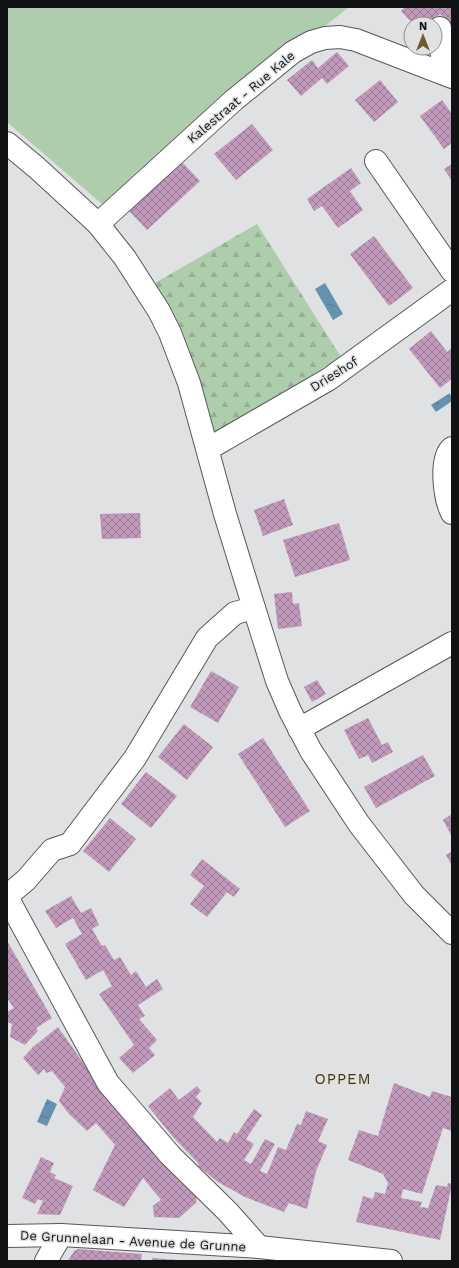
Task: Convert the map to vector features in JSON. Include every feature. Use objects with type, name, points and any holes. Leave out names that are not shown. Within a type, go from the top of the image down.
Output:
[{"type":"street","name":"Kalestraat - Rue Kale","points":[[98,224],[234,100],[292,52],[311,42],[340,37],[356,40],[450,76]]},
{"type":"street","points":[[442,56],[450,76]]},
{"type":"street","points":[[7,143],[37,168],[98,224],[125,258],[159,311],[170,333],[189,383],[225,514],[277,681],[311,751],[359,824],[414,895],[452,933]]},
{"type":"street","points":[[376,161],[452,272]]},
{"type":"street","name":"Drieshof","points":[[208,449],[329,378],[452,290]]},
{"type":"street","points":[[452,448],[449,451],[446,498],[452,513]]},
{"type":"street","points":[[254,608],[235,613],[207,638],[135,758],[70,844],[52,850],[26,880],[7,897],[108,1083],[170,1155],[228,1212],[259,1247]]},
{"type":"street","points":[[300,729],[452,643]]},
{"type":"street","points":[[46,1261],[61,1235]]},
{"type":"street","name":"De Grunnelaan - Avenue de Grunne","points":[[7,1236],[61,1235],[259,1247],[391,1261]]},
{"type":"green space","points":[[7,7],[349,7],[102,204],[7,122]]},
{"type":"green space","points":[[257,224],[341,357],[215,433],[155,283]]},
{"type":"water","points":[[325,283],[343,314],[333,320],[315,289]]},
{"type":"water","points":[[450,393],[452,401],[436,412],[431,405]]},
{"type":"water","points":[[47,1099],[57,1104],[47,1126],[37,1122]]},
{"type":"building","points":[[405,7],[452,7],[452,26],[440,14],[438,16],[406,16],[401,11]]},
{"type":"building","points":[[337,52],[349,66],[327,84],[322,78],[301,96],[287,80],[312,60],[318,68]]},
{"type":"building","points":[[380,80],[398,102],[374,122],[355,100]]},
{"type":"building","points":[[442,100],[452,114],[452,143],[444,149],[420,116]]},
{"type":"building","points":[[252,124],[273,150],[236,180],[214,154]]},
{"type":"building","points":[[181,161],[200,181],[147,230],[128,210]]},
{"type":"building","points":[[452,164],[452,181],[444,169]]},
{"type":"building","points":[[351,168],[361,183],[350,191],[363,210],[338,228],[322,206],[314,211],[307,199]]},
{"type":"building","points":[[374,236],[413,288],[389,306],[350,254]]},
{"type":"building","points":[[431,331],[447,352],[452,348],[452,379],[440,388],[409,349]]},
{"type":"building","points":[[284,499],[293,525],[263,536],[254,510]]},
{"type":"building","points":[[140,513],[141,538],[102,539],[100,514]]},
{"type":"building","points":[[339,523],[350,560],[295,577],[283,540]]},
{"type":"building","points":[[292,592],[293,604],[299,603],[302,626],[278,629],[274,594]]},
{"type":"building","points":[[211,671],[239,687],[218,723],[190,707]]},
{"type":"building","points":[[317,680],[326,694],[312,702],[304,687]]},
{"type":"building","points":[[368,718],[382,745],[388,742],[393,752],[372,763],[368,755],[359,759],[344,730]]},
{"type":"building","points":[[184,724],[213,747],[187,780],[158,757]]},
{"type":"building","points":[[263,738],[310,811],[285,827],[238,754]]},
{"type":"building","points":[[423,755],[435,776],[376,808],[364,787]]},
{"type":"building","points":[[146,772],[177,796],[151,828],[121,804]]},
{"type":"building","points":[[452,814],[452,837],[443,820]]},
{"type":"building","points":[[110,818],[136,839],[109,872],[83,851]]},
{"type":"building","points":[[452,851],[452,866],[446,855]]},
{"type":"building","points":[[202,859],[240,889],[234,897],[227,892],[207,917],[190,904],[204,886],[190,875]]},
{"type":"building","points":[[71,896],[81,913],[91,908],[99,925],[92,929],[102,946],[105,945],[114,960],[120,957],[131,975],[136,971],[146,987],[157,979],[163,989],[138,1005],[145,1016],[139,1019],[157,1040],[149,1048],[155,1055],[133,1073],[119,1058],[134,1045],[99,994],[112,986],[103,970],[86,980],[65,944],[82,934],[73,918],[56,928],[45,911]]},
{"type":"building","points":[[7,941],[52,1018],[36,1028],[38,1031],[25,1045],[10,1037],[12,1024],[7,1022],[7,1012],[14,1008],[7,998]]},
{"type":"building","points":[[58,1027],[82,1061],[197,1195],[196,1203],[179,1218],[154,1217],[153,1206],[161,1200],[143,1178],[124,1207],[93,1190],[115,1145],[96,1123],[87,1131],[69,1114],[59,1101],[65,1087],[52,1071],[46,1073],[44,1069],[38,1075],[23,1058],[33,1047]]},
{"type":"building","points":[[394,1083],[430,1097],[432,1091],[452,1097],[452,1131],[443,1128],[422,1194],[403,1189],[401,1198],[422,1202],[420,1207],[428,1208],[436,1185],[447,1187],[448,1183],[452,1184],[440,1240],[356,1222],[363,1196],[373,1199],[375,1192],[385,1194],[388,1183],[383,1174],[348,1160],[359,1130],[378,1136]]},
{"type":"building","points":[[197,1086],[201,1091],[196,1097],[202,1103],[193,1117],[217,1142],[220,1138],[228,1143],[234,1132],[237,1134],[254,1109],[262,1115],[246,1139],[254,1144],[244,1160],[251,1164],[265,1139],[275,1144],[260,1171],[267,1174],[278,1147],[286,1150],[297,1124],[301,1125],[306,1111],[328,1119],[318,1141],[327,1145],[316,1171],[307,1209],[289,1203],[284,1212],[245,1197],[218,1182],[199,1167],[198,1163],[173,1137],[148,1106],[170,1088],[179,1100]]},
{"type":"building","points":[[41,1157],[54,1163],[50,1172],[56,1175],[54,1178],[73,1186],[60,1215],[37,1214],[43,1201],[38,1199],[35,1204],[22,1198]]},
{"type":"building","points":[[78,1249],[142,1254],[141,1261],[68,1261],[74,1251]]},
{"type":"building","points":[[152,1258],[178,1260],[178,1261],[152,1261]]},
{"type":"district","name":"OPPEM","points":[[343,1079]]}]
